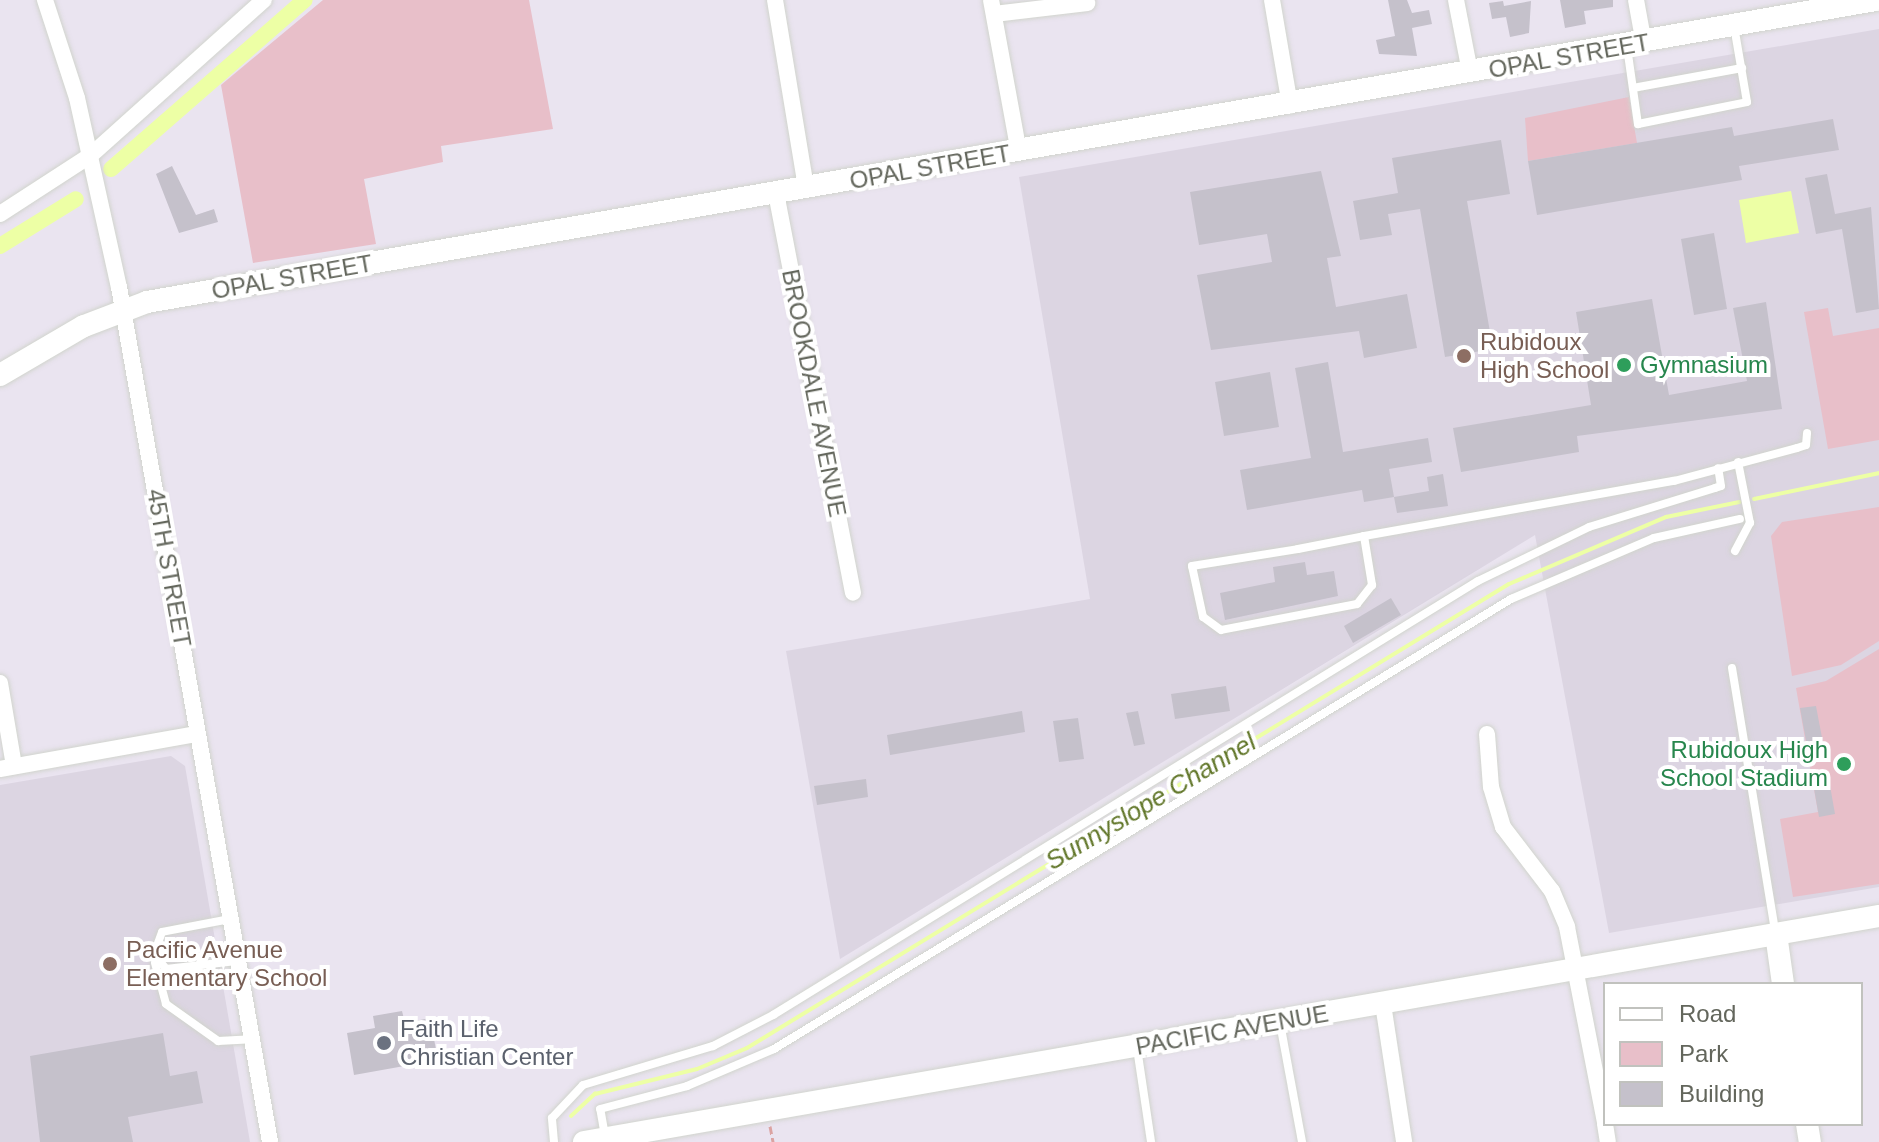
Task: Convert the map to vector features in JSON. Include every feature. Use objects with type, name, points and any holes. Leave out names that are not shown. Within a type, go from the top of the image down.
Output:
[{"type":"street","name":"45TH STREET","points":[[45,0],[91,155],[124,310],[270,1142]]},
{"type":"street","points":[[0,214],[91,155],[264,0]]},
{"type":"street","points":[[775,0],[806,188]]},
{"type":"street","points":[[1272,0],[1290,105]]},
{"type":"street","points":[[1456,0],[1470,72]]},
{"type":"street","points":[[1635,45],[1636,0]]},
{"type":"street","name":"OPAL STREET","points":[[0,375],[124,310],[776,193],[1635,45],[1734,26],[1813,5],[1875,0]]},
{"type":"street","points":[[1019,152],[992,7],[1087,3]]},
{"type":"street","name":"BROOKDALE AVENUE","points":[[776,193],[853,593]]},
{"type":"street","points":[[0,683],[7,767],[197,734]]},
{"type":"street","points":[[1487,734],[1491,787],[1503,827],[1552,891],[1578,970],[1603,1113]]},
{"type":"street","name":"PACIFIC AVENUE","points":[[595,1140],[1879,916]]},
{"type":"street","points":[[1776,934],[1783,982]]},
{"type":"street","points":[[1383,1004],[1404,1142]]},
{"type":"lane","points":[[1635,45],[1633,88],[1638,124],[1747,102],[1734,26]]},
{"type":"lane","points":[[1633,88],[1742,68]]},
{"type":"lane","points":[[1364,536],[1372,585],[1357,604],[1221,630],[1203,617],[1192,566],[1674,481],[1806,445],[1807,433]]},
{"type":"lane","points":[[1735,551],[1750,514],[1738,462]]},
{"type":"lane","points":[[554,1142],[552,1118],[583,1085],[713,1046],[773,1015],[1478,581],[1589,527],[1715,488],[1718,468]]},
{"type":"lane","points":[[595,1140],[600,1109],[687,1086],[774,1049],[1511,599],[1654,538],[1740,519]]},
{"type":"lane","points":[[1732,668],[1776,934]]},
{"type":"lane","points":[[230,919],[162,932],[154,954],[159,994],[166,1004],[218,1041],[251,1039]]},
{"type":"lane","points":[[154,954],[166,969],[237,961]]},
{"type":"lane","points":[[1280,1022],[1302,1142]]},
{"type":"lane","points":[[1137,1047],[1151,1142]]},
{"type":"path","points":[[769,1122],[773,1142]]},
{"type":"shaded area","name":"Rubidoux High School","points":[[1879,29],[1879,887],[1609,933],[1535,535],[840,959],[786,651],[1090,599],[1019,177]]},
{"type":"shaded area","points":[[1791,191],[1799,233],[1746,243],[1739,200]]},
{"type":"shaded area","name":"Pacific Avenue Elementary School","points":[[171,756],[185,766],[250,1142],[0,1142],[0,785]]},
{"type":"green space","points":[[323,0],[529,0],[553,129],[441,146],[443,162],[364,179],[376,244],[253,263],[221,85]]},
{"type":"green space","points":[[1629,97],[1637,143],[1528,161],[1525,118]]},
{"type":"green space","points":[[1828,308],[1833,336],[1879,328],[1879,440],[1828,449],[1804,312]]},
{"type":"green space","points":[[1879,507],[1879,641],[1841,665],[1792,676],[1771,536],[1782,522]]},
{"type":"green space","name":"Rubidoux High School Stadium","points":[[1879,649],[1879,884],[1793,897],[1780,819],[1818,812],[1796,688],[1826,681]]},
{"type":"building","points":[[1388,0],[1407,0],[1412,13],[1429,10],[1432,24],[1412,28],[1417,56],[1379,54],[1376,40],[1395,36]]},
{"type":"building","points":[[1560,0],[1613,0],[1613,7],[1584,11],[1586,24],[1565,28]]},
{"type":"building","points":[[1503,1],[1504,6],[1531,1],[1529,33],[1510,37],[1506,17],[1492,19],[1489,3]]},
{"type":"building","points":[[1833,119],[1839,150],[1739,166],[1742,180],[1537,215],[1528,161],[1732,127],[1734,136]]},
{"type":"building","points":[[1501,140],[1510,194],[1467,201],[1493,349],[1445,357],[1420,209],[1388,214],[1392,235],[1360,240],[1353,201],[1398,193],[1392,158]]},
{"type":"building","points":[[172,166],[196,215],[214,209],[218,222],[179,233],[156,174]]},
{"type":"building","points":[[1321,171],[1341,256],[1327,258],[1336,307],[1407,294],[1417,348],[1364,358],[1359,331],[1211,350],[1197,275],[1272,262],[1267,234],[1199,245],[1190,192]]},
{"type":"building","points":[[1827,174],[1835,214],[1871,207],[1879,309],[1856,313],[1842,229],[1816,234],[1805,178]]},
{"type":"building","points":[[1714,233],[1727,309],[1694,315],[1681,239]]},
{"type":"building","points":[[1652,299],[1669,395],[1747,381],[1733,308],[1766,302],[1782,409],[1577,436],[1579,452],[1461,472],[1453,428],[1591,405],[1576,312]]},
{"type":"building","points":[[1328,362],[1343,452],[1428,438],[1432,462],[1389,469],[1394,497],[1364,502],[1362,490],[1247,510],[1240,470],[1311,458],[1295,368]]},
{"type":"building","points":[[1270,372],[1279,427],[1224,436],[1215,382]]},
{"type":"building","points":[[1443,474],[1448,506],[1397,513],[1394,497],[1429,491],[1427,477]]},
{"type":"building","points":[[1305,562],[1307,575],[1334,571],[1338,596],[1225,620],[1220,593],[1275,582],[1273,567]]},
{"type":"building","points":[[1391,598],[1401,615],[1353,643],[1344,626]]},
{"type":"building","points":[[1226,686],[1230,711],[1175,719],[1171,694]]},
{"type":"building","points":[[1816,706],[1823,743],[1807,746],[1800,708]]},
{"type":"building","points":[[1022,711],[1025,732],[890,755],[887,735]]},
{"type":"building","points":[[1138,711],[1145,744],[1134,746],[1126,713]]},
{"type":"building","points":[[1078,718],[1084,759],[1059,762],[1053,721]]},
{"type":"building","points":[[866,779],[868,797],[817,805],[814,786]]},
{"type":"building","points":[[1829,780],[1835,814],[1819,817],[1813,783]]},
{"type":"building","points":[[402,1011],[405,1023],[430,1018],[438,1060],[354,1075],[347,1033],[375,1028],[373,1016]]},
{"type":"building","points":[[163,1033],[170,1076],[197,1071],[203,1103],[128,1117],[133,1142],[40,1142],[30,1056]]},
{"type":"waterway","points":[[111,169],[305,0]]},
{"type":"waterway","points":[[0,246],[76,199]]},
{"type":"waterway","name":"Sunnyslope Channel","points":[[1754,499],[1879,473]]},
{"type":"waterway","name":"Sunnyslope Channel","points":[[571,1116],[595,1094],[697,1069],[747,1048],[1509,584],[1666,517],[1739,502]]},
{"type":"place","name":"Rubidoux High School","points":[[1464,356]]},
{"type":"place","name":"Gymnasium","points":[[1624,365]]},
{"type":"place","name":"Rubidoux High School Stadium","points":[[1844,764]]},
{"type":"place","name":"Pacific Avenue Elementary School","points":[[110,964]]},
{"type":"place","name":"Faith Life Christian Center","points":[[384,1043]]}]
